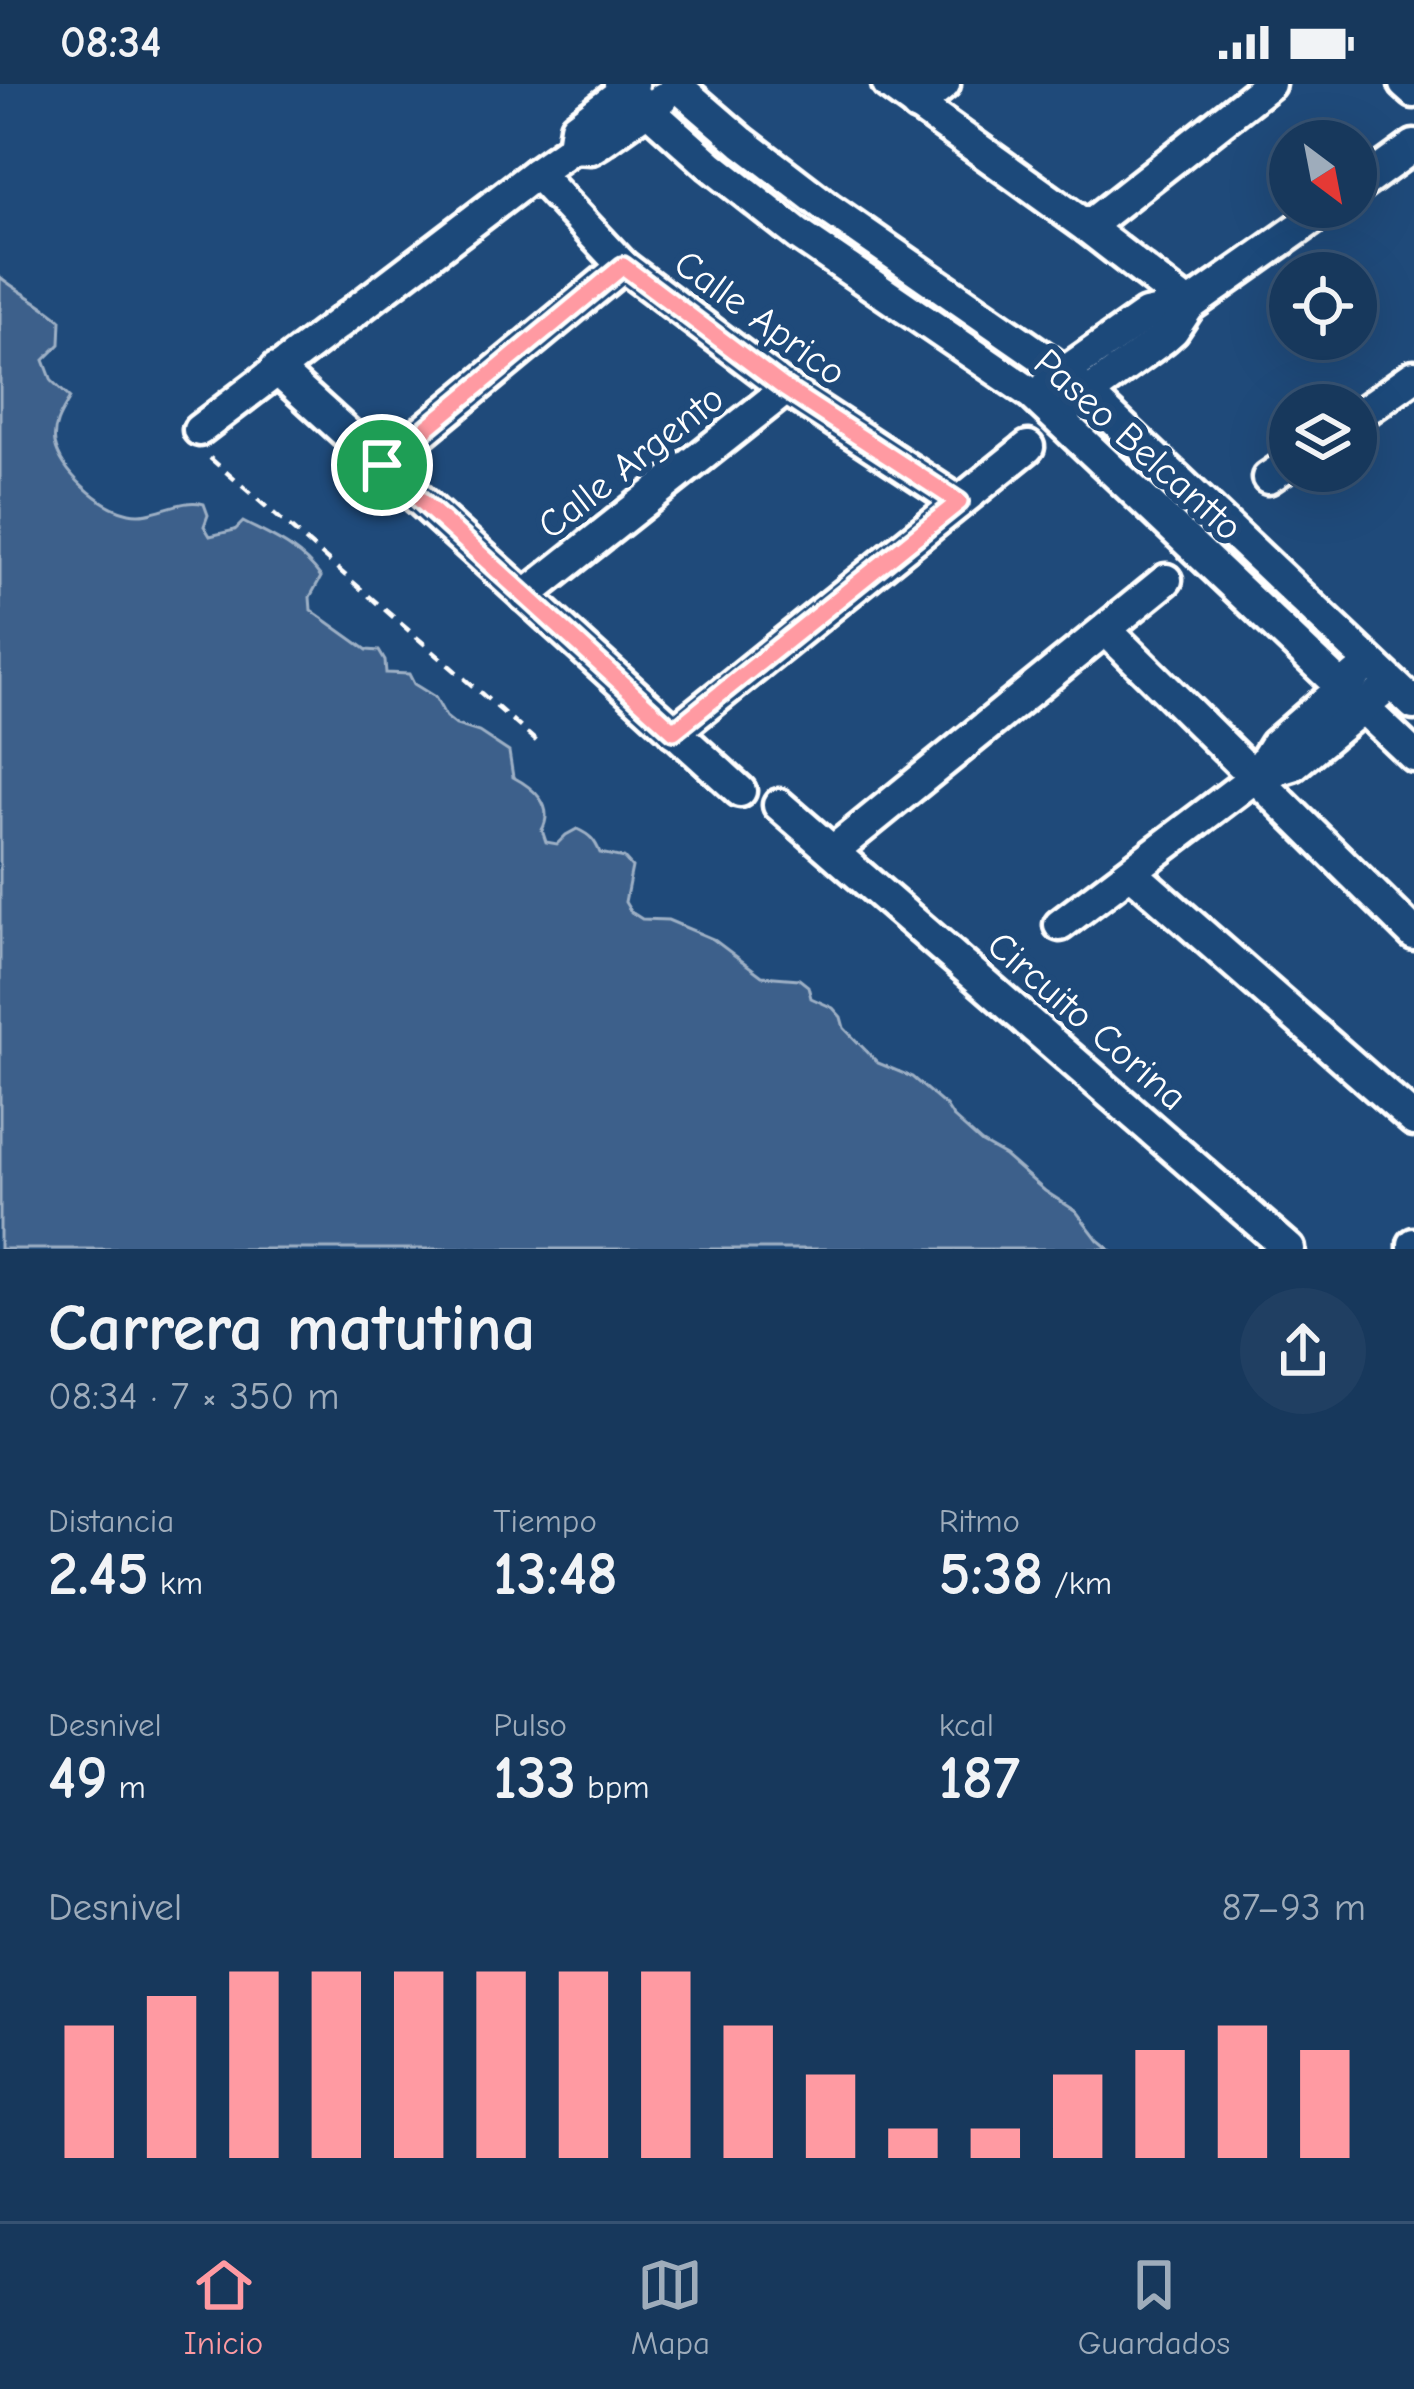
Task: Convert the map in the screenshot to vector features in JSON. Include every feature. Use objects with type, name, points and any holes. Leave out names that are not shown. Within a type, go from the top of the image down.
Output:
[{"type":"street","points":[[889,84],[1189,306]]},
{"type":"street","points":[[917,106],[944,84]]},
{"type":"street","points":[[1087,227],[1269,84]]},
{"type":"street","points":[[1406,84],[1414,92]]},
{"type":"street","points":[[199,430],[573,147],[576,127],[632,92],[677,85]]},
{"type":"street","name":"Paseo Belcantto","points":[[677,85],[828,208],[1064,372],[1392,684]]},
{"type":"street","name":"Paseo Belcantto","points":[[632,92],[710,165],[799,235],[1032,394],[1344,704],[1414,756]]},
{"type":"street","points":[[1377,173],[1414,146]]},
{"type":"street","name":"Calle Aprico","points":[[536,173],[623,266],[786,389],[959,502]]},
{"type":"street","points":[[1057,416],[1164,338],[1189,306],[1299,228]]},
{"type":"street","points":[[382,465],[623,266]]},
{"type":"street","points":[[1032,394],[1146,315],[1189,306]]},
{"type":"street","points":[[276,369],[740,791]]},
{"type":"street","points":[[1377,402],[1414,376]]},
{"type":"street","name":"Calle Argento","points":[[525,596],[786,389]]},
{"type":"street","points":[[674,731],[1028,447]]},
{"type":"street","points":[[833,851],[1166,580]]},
{"type":"street","points":[[1106,630],[1414,934]]},
{"type":"street","points":[[1060,925],[1255,777],[1275,745],[1344,704],[1392,684]]},
{"type":"street","name":"Circuito Corina","points":[[779,806],[1288,1249]]},
{"type":"street","points":[[1130,872],[1414,1120]]},
{"type":"path","points":[[199,430],[211,460],[543,747]]},
{"type":"shaded area","points":[[0,277],[61,320],[60,344],[44,360],[52,381],[70,398],[54,437],[65,465],[83,487],[129,513],[204,504],[208,515],[204,526],[210,536],[235,530],[243,522],[295,551],[321,577],[310,597],[311,610],[367,650],[379,651],[386,673],[409,674],[456,725],[479,732],[509,752],[513,777],[535,792],[544,806],[546,842],[557,844],[577,829],[582,831],[600,853],[624,858],[632,867],[625,902],[631,912],[642,919],[668,920],[713,939],[762,976],[799,979],[808,986],[811,998],[833,1008],[844,1028],[878,1063],[912,1077],[982,1143],[1076,1211],[1109,1249],[0,1249]]},
{"type":"route","points":[[623,266],[786,389],[959,502],[674,731],[382,465],[623,266]]}]
